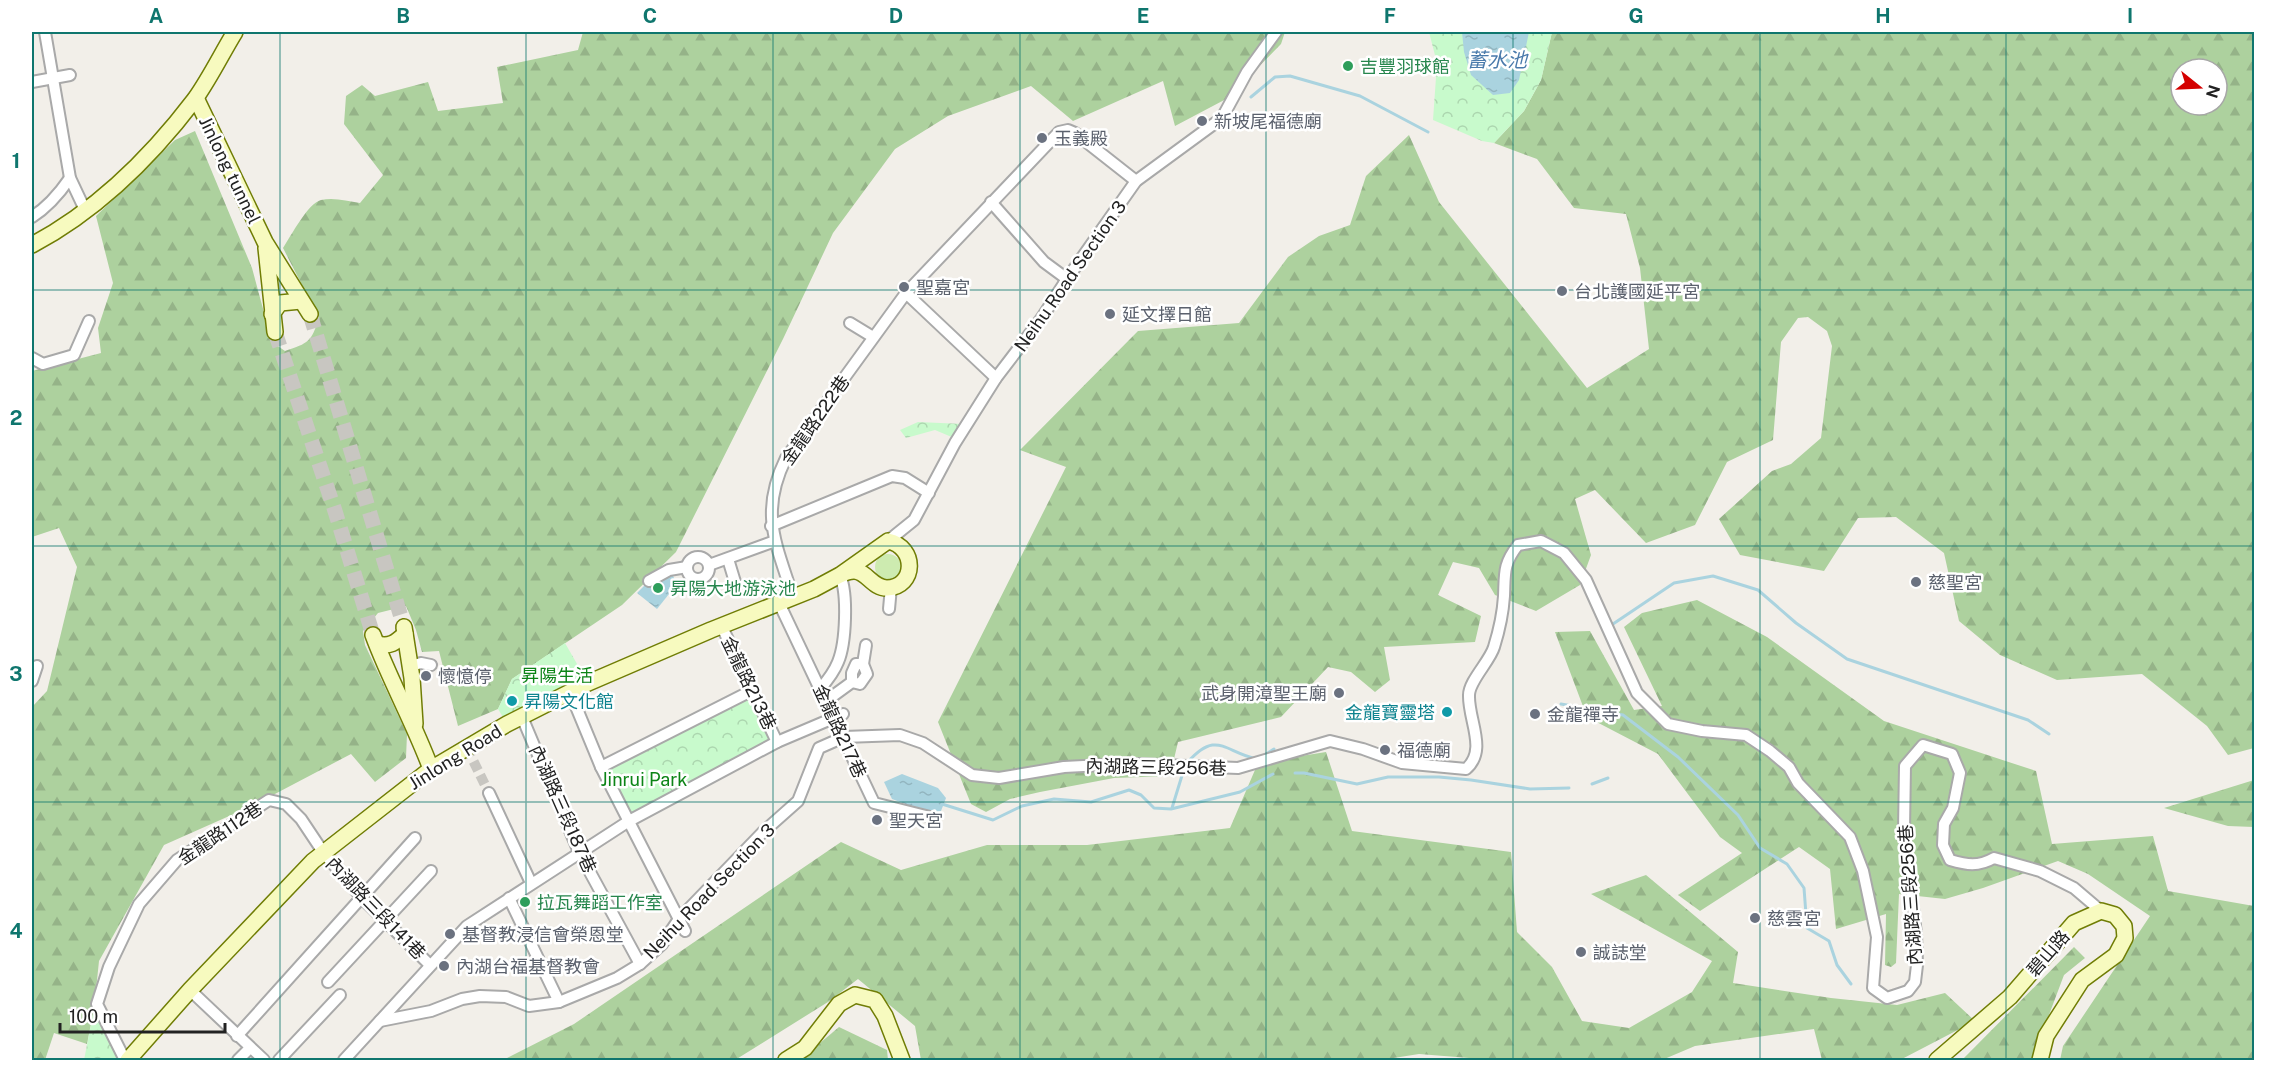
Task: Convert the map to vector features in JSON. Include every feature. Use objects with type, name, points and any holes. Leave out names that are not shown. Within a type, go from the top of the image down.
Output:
[{"type":"street","points":[[45,32],[70,178],[86,212]]},
{"type":"street","points":[[32,245],[62,229],[86,212],[142,160],[196,98],[235,32]]},
{"type":"street","name":"Neihu Road Section 3","points":[[888,541],[914,520],[955,443],[996,378],[1041,319],[1136,182],[1222,118],[1247,72],[1276,32]]},
{"type":"street","points":[[32,82],[70,75]]},
{"type":"street","name":"Jinlong tunnel","points":[[196,98],[265,242],[310,314]]},
{"type":"street","name":"金龍路222巷","points":[[786,600],[776,541],[771,526],[772,502],[778,474],[786,458],[906,293],[1059,132],[1068,130],[1076,133],[1136,182]]},
{"type":"street","points":[[32,218],[44,210],[70,178]]},
{"type":"street","points":[[991,202],[1044,262],[1067,279]]},
{"type":"street","name":"Jinlong tunnel","points":[[265,242],[275,332]]},
{"type":"street","points":[[906,293],[996,378]]},
{"type":"street","points":[[272,314],[280,303],[301,300]]},
{"type":"street","points":[[32,358],[43,364],[74,355],[88,321]]},
{"type":"street","points":[[849,323],[873,337]]},
{"type":"street","points":[[771,526],[892,476],[905,478],[929,492]]},
{"type":"street","points":[[709,566],[776,541]]},
{"type":"street","points":[[820,690],[839,662],[842,648],[845,592],[840,574],[860,572],[879,587],[891,587],[901,583],[907,576],[910,561],[902,547],[888,541]]},
{"type":"street","name":"Jinlong Road","points":[[126,1060],[323,852],[431,770],[570,692],[721,625],[786,600],[840,574],[888,541]]},
{"type":"street","name":"內湖路三段256巷","points":[[844,737],[900,735],[923,743],[972,775],[999,778],[1064,767],[1103,765],[1238,768],[1330,741],[1363,749],[1402,763],[1467,770],[1475,762],[1477,749],[1468,693],[1494,649],[1504,597],[1503,576],[1508,557],[1518,545],[1541,541],[1564,553],[1586,580],[1637,693],[1668,724],[1702,731],[1746,735],[1789,767],[1798,783],[1850,837],[1863,871],[1877,937],[1873,988],[1887,998],[1908,991],[1915,982],[1916,934],[1904,830],[1905,766],[1923,745],[1952,754],[1960,773],[1953,808],[1944,824],[1943,846],[1950,860],[1967,865],[1982,864],[1994,858],[2040,871],[2074,888],[2101,911]]},
{"type":"street","points":[[697,557],[705,559],[709,566],[707,575],[698,579],[689,574],[687,567],[691,560],[697,557]]},
{"type":"street","points":[[728,559],[735,582]]},
{"type":"street","points":[[649,581],[669,570],[687,567]]},
{"type":"street","points":[[889,609],[891,587]]},
{"type":"street","name":"金龍路217巷","points":[[786,600],[820,690],[839,716],[844,737],[874,803],[934,818]]},
{"type":"street","name":"金龍路213巷","points":[[721,625],[777,742]]},
{"type":"street","points":[[416,730],[405,630],[394,643],[387,646],[375,640],[385,669],[416,730],[431,770]]},
{"type":"street","points":[[826,701],[852,682],[860,684],[864,681],[867,674],[863,664],[866,645]]},
{"type":"street","points":[[385,669],[392,658],[399,657],[410,663],[431,665]]},
{"type":"street","points":[[32,681],[37,666]]},
{"type":"street","points":[[602,767],[753,690]]},
{"type":"street","points":[[570,692],[602,767],[686,931]]},
{"type":"street","points":[[345,1060],[467,926],[629,821],[777,742],[839,716]]},
{"type":"street","name":"內湖路三段187巷","points":[[522,717],[579,852],[640,964]]},
{"type":"street","points":[[811,728],[819,747],[844,737]]},
{"type":"street","name":"Neihu Road Section 3","points":[[380,1021],[431,1011],[462,999],[480,996],[506,996],[529,1006],[559,1002],[617,978],[640,964],[662,944],[679,919],[762,833],[798,801],[819,747]]},
{"type":"street","points":[[489,793],[531,883]]},
{"type":"street","name":"金龍路112巷","points":[[126,1060],[97,1004],[109,967],[139,904],[177,860],[269,800],[285,804],[301,819],[323,852]]},
{"type":"street","points":[[237,1036],[416,838]]},
{"type":"street","name":"內湖路三段141巷","points":[[323,852],[362,898],[430,965]]},
{"type":"street","points":[[328,982],[431,871]]},
{"type":"street","points":[[509,898],[559,1002]]},
{"type":"street","points":[[2040,1060],[2046,1036],[2082,980],[2116,955],[2125,938],[2124,926],[2115,915],[2101,911]]},
{"type":"street","name":"碧山路","points":[[1937,1060],[2010,997],[2074,923],[2101,911]]},
{"type":"street","points":[[190,990],[264,1060]]},
{"type":"street","points":[[786,1060],[805,1048],[838,1004],[855,994],[875,1000],[885,1016],[902,1060]]},
{"type":"street","points":[[279,1060],[340,995]]},
{"type":"street","points":[[238,1060],[249,1048]]},
{"type":"green space","points":[[583,32],[1285,32],[1281,44],[1228,98],[1175,126],[1163,81],[1073,121],[1031,86],[948,116],[895,149],[833,233],[783,339],[676,552],[622,605],[512,679],[498,709],[458,726],[439,651],[422,652],[406,606],[378,613],[363,631],[365,645],[407,734],[406,758],[375,782],[351,754],[254,805],[164,845],[99,961],[94,1009],[87,1044],[54,1033],[45,1060],[32,1060],[32,707],[47,691],[77,567],[59,528],[32,537],[32,371],[101,353],[98,328],[113,283],[96,216],[175,140],[195,131],[252,268],[272,342],[285,351],[293,348],[311,337],[319,318],[283,248],[305,213],[316,202],[331,199],[360,203],[383,175],[344,124],[346,96],[362,85],[375,96],[428,82],[438,111],[503,103],[497,67],[578,50]]},
{"type":"green space","points":[[1429,32],[1552,32],[1541,80],[1524,111],[1494,143],[1482,141],[1433,120],[1437,63]]},
{"type":"green space","points":[[1552,32],[2254,32],[2254,748],[2228,755],[2207,726],[2142,674],[2057,680],[2000,655],[1959,621],[1944,553],[1896,517],[1858,518],[1824,571],[1740,555],[1719,519],[1772,471],[1791,464],[1821,438],[1832,346],[1827,331],[1808,317],[1798,318],[1781,342],[1773,440],[1727,462],[1695,525],[1646,543],[1595,490],[1575,499],[1591,555],[1580,585],[1536,611],[1495,595],[1479,568],[1453,562],[1438,595],[1481,616],[1475,642],[1384,647],[1390,680],[1375,692],[1351,672],[1328,667],[1281,717],[1178,742],[1170,776],[1114,778],[1040,792],[1010,799],[986,812],[971,804],[938,722],[1066,467],[1020,450],[1138,331],[1239,323],[1288,257],[1319,236],[1350,225],[1366,176],[1409,135],[1439,202],[1587,388],[1649,349],[1640,268],[1626,214],[1574,208],[1537,159],[1494,143],[1524,111],[1541,80]]},
{"type":"green space","points":[[918,422],[963,424],[954,438],[935,430],[906,438],[900,430]]},
{"type":"green space","points":[[888,554],[897,558],[901,567],[897,576],[888,580],[879,576],[875,567],[879,558]]},
{"type":"green space","points":[[1697,600],[1767,637],[1884,721],[2036,771],[2052,844],[2153,836],[2168,891],[2254,906],[2254,1060],[2060,1060],[2063,1046],[2150,916],[2088,874],[2058,861],[1945,899],[1899,894],[1896,963],[1891,967],[1885,965],[1886,914],[1836,929],[1830,869],[1799,847],[1700,911],[1678,895],[1742,853],[1720,837],[1658,754],[1587,717],[1555,632],[1590,631],[1634,710],[1662,706],[1624,627],[1642,613]]},
{"type":"green space","name":"昇陽生活","points":[[565,643],[588,683],[507,724],[498,709],[512,679]]},
{"type":"green space","name":"Jinrui Park","points":[[753,690],[777,742],[629,821],[601,767]]},
{"type":"green space","points":[[1326,752],[1352,831],[1511,852],[1517,932],[1552,967],[1582,1021],[1629,1028],[1692,992],[1712,961],[1591,894],[1646,875],[1738,952],[1733,983],[1831,998],[1897,1005],[1945,993],[1975,1021],[1900,1060],[1822,1060],[1814,1029],[1695,1046],[1662,1060],[1494,1060],[1419,1054],[1381,1060],[921,1060],[915,1026],[858,979],[828,1002],[735,1060],[503,1060],[574,1024],[841,842],[901,870],[987,845],[1087,845],[1230,828],[1258,763]]},
{"type":"green space","points":[[2254,780],[2254,827],[2228,826],[2164,808]]},
{"type":"green space","points":[[2074,947],[2085,958],[2064,975],[2032,1060],[1962,1060]]},
{"type":"green space","points":[[94,1009],[125,1060],[84,1060]]},
{"type":"green space","points":[[839,1027],[887,1050],[888,1060],[800,1060]]},
{"type":"water","name":"蓄水池","points":[[1462,32],[1529,32],[1519,80],[1510,93],[1493,95],[1471,75],[1464,52]]},
{"type":"water","name":"昇陽大地游泳池","points":[[671,572],[677,584],[657,609],[637,593],[647,583]]},
{"type":"water","points":[[902,774],[938,788],[946,798],[941,811],[932,814],[892,799],[884,782]]},
{"type":"waterway","points":[[1251,97],[1275,77],[1290,76],[1360,96],[1428,132]]},
{"type":"waterway","points":[[1610,626],[1674,583],[1713,576],[1758,590],[1796,623],[1847,659],[2028,720],[2049,734]]},
{"type":"waterway","points":[[1561,704],[1623,715],[1678,757],[1738,815],[1760,848],[1787,864],[1804,888],[1807,928],[1829,941],[1837,965],[1851,984]]},
{"type":"waterway","points":[[1187,763],[1197,753],[1214,745],[1257,759]]},
{"type":"waterway","points":[[1263,756],[1274,749]]},
{"type":"waterway","points":[[1172,808],[1184,769]]},
{"type":"waterway","points":[[1295,773],[1357,784],[1388,777],[1439,777],[1530,789],[1569,788]]},
{"type":"waterway","points":[[942,804],[993,820],[1022,806],[1054,799],[1091,802],[1129,790],[1141,795],[1154,808],[1171,809],[1240,792],[1273,774]]},
{"type":"waterway","points":[[1592,784],[1608,778]]},
{"type":"tunnel","points":[[310,314],[404,627]]},
{"type":"tunnel","points":[[275,332],[335,511],[373,635]]},
{"type":"tunnel","points":[[467,748],[489,793]]},
{"type":"place","name":"吉豐羽球館","points":[[1348,66]]},
{"type":"place","name":"新坡尾福德廟","points":[[1202,121]]},
{"type":"place","name":"玉義殿","points":[[1042,138]]},
{"type":"place","name":"聖嘉宮","points":[[904,287]]},
{"type":"place","name":"台北護國延平宮","points":[[1562,291]]},
{"type":"place","name":"延文擇日館","points":[[1110,314]]},
{"type":"place","name":"慈聖宮","points":[[1916,582]]},
{"type":"place","name":"昇陽大地游泳池","points":[[658,588]]},
{"type":"place","name":"懷憶停","points":[[426,676]]},
{"type":"place","name":"武身開漳聖王廟","points":[[1339,693]]},
{"type":"place","name":"昇陽文化館","points":[[512,701]]},
{"type":"place","name":"金龍寶靈塔","points":[[1447,712]]},
{"type":"place","name":"金龍禪寺","points":[[1535,714]]},
{"type":"place","name":"福德廟","points":[[1385,750]]},
{"type":"place","name":"聖天宮","points":[[877,820]]},
{"type":"place","name":"拉瓦舞蹈工作室","points":[[525,902]]},
{"type":"place","name":"慈雲宮","points":[[1755,918]]},
{"type":"place","name":"基督教浸信會榮恩堂","points":[[450,934]]},
{"type":"place","name":"誠誌堂","points":[[1581,952]]},
{"type":"place","name":"內湖台福基督教會","points":[[444,966]]}]
